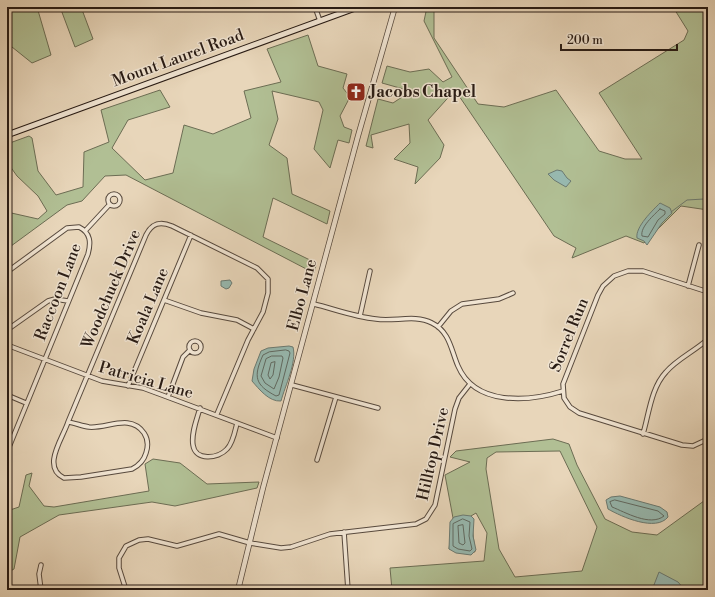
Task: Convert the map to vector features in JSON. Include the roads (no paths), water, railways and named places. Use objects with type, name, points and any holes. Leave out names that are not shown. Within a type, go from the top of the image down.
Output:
[{"type":"main road","name":"Mount Laurel Road","points":[[7,135],[358,7]]},
{"type":"street","points":[[315,7],[320,21]]},
{"type":"street","name":"Elbo Lane","points":[[238,590],[353,155],[395,7]]},
{"type":"street","points":[[85,231],[110,204]]},
{"type":"street","name":"Woodchuck Drive","points":[[68,422],[89,427],[122,422],[134,425],[141,429],[145,435],[147,443],[146,454],[136,467],[132,469],[81,477],[64,478],[54,469],[53,460],[86,375],[150,228],[156,224],[164,223],[258,268],[267,276],[270,282],[263,312],[254,329],[217,414]]},
{"type":"street","name":"Raccoon Lane","points":[[7,272],[67,228],[79,227],[85,231],[90,242],[89,250],[7,452]]},
{"type":"street","name":"Koala Lane","points":[[128,386],[191,235]]},
{"type":"street","points":[[688,286],[699,245]]},
{"type":"street","points":[[360,316],[370,271]]},
{"type":"street","name":"Sorrel Run","points":[[708,292],[638,271],[624,272],[610,279],[598,295],[565,374],[563,391],[567,403],[578,413],[676,444],[687,446],[698,444],[708,439]]},
{"type":"street","points":[[438,327],[452,311],[462,304],[500,299],[513,293]]},
{"type":"street","points":[[7,330],[48,300],[55,299],[68,301]]},
{"type":"street","points":[[164,300],[201,313],[237,320],[254,329]]},
{"type":"street","points":[[314,304],[381,320],[417,319],[428,321],[438,327],[448,337],[459,369],[470,384],[488,393],[514,399],[531,399],[563,391]]},
{"type":"street","points":[[643,434],[656,388],[662,376],[671,367],[708,339]]},
{"type":"street","name":"Patricia Lane","points":[[7,345],[86,375],[168,397],[200,408],[277,438]]},
{"type":"street","points":[[168,397],[183,357],[190,350]]},
{"type":"street","name":"Hilltop Drive","points":[[126,590],[119,568],[119,558],[126,546],[134,541],[148,539],[172,545],[182,545],[209,535],[219,534],[250,543],[282,548],[291,547],[330,534],[416,524],[430,515],[435,505],[455,409],[459,398],[470,384]]},
{"type":"street","points":[[292,385],[378,408]]},
{"type":"street","points":[[7,395],[26,403]]},
{"type":"street","points":[[317,460],[336,397]]},
{"type":"street","points":[[200,408],[192,443],[194,450],[201,456],[213,456],[226,450],[230,445],[237,423]]},
{"type":"street","points":[[344,532],[348,590]]},
{"type":"street","points":[[41,565],[39,574],[41,590]]},
{"type":"water","points":[[557,170],[562,171],[571,181],[566,187],[554,180],[548,174]]},
{"type":"water","points":[[660,203],[670,208],[672,213],[662,223],[647,245],[644,241],[637,238],[637,234],[645,219]]},
{"type":"water","points":[[230,280],[232,283],[229,288],[226,289],[221,286],[221,281]]},
{"type":"water","points":[[293,347],[294,353],[292,367],[281,401],[277,401],[268,397],[252,381],[254,369],[261,351],[268,348]]},
{"type":"water","points":[[620,496],[660,507],[667,512],[668,517],[663,521],[656,523],[639,522],[608,509],[606,500],[611,497]]},
{"type":"water","points":[[463,515],[471,516],[474,519],[473,536],[476,550],[471,555],[456,553],[449,549],[450,522],[454,517]]},
{"type":"water","points":[[659,572],[678,582],[685,590],[652,590]]},
{"type":"waterway","points":[[671,212],[687,200],[704,199],[708,197]]},
{"type":"place","name":"Jacobs Chapel","points":[[356,92]]}]
